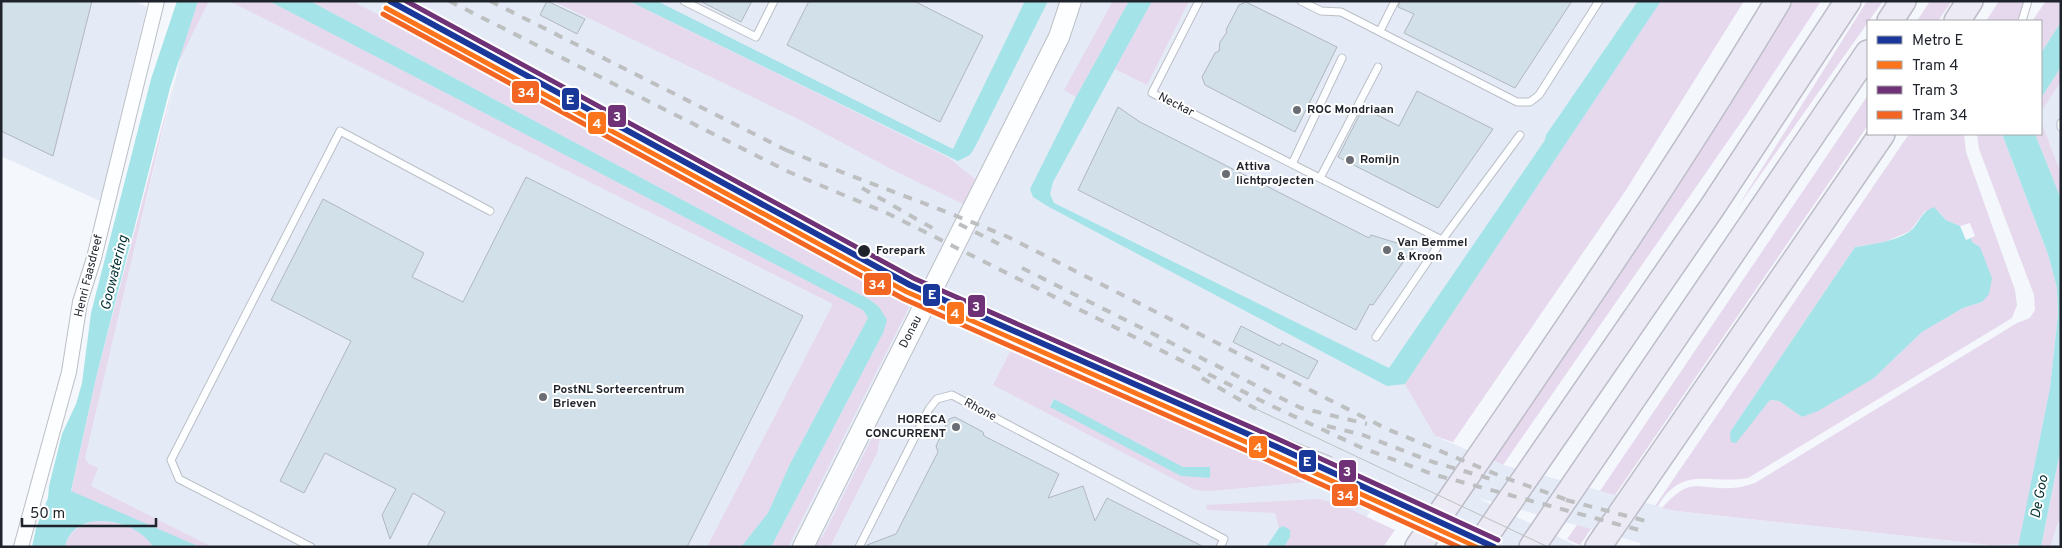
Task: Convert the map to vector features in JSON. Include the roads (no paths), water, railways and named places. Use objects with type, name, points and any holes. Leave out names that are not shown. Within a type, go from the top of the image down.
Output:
[{"type":"highway","points":[[1418,547],[1625,244],[1778,1]]},
{"type":"highway","points":[[1478,547],[1713,206],[1848,1]]},
{"type":"highway","points":[[1891,20],[1903,1]]},
{"type":"highway","points":[[1957,20],[1970,1]]},
{"type":"highway","points":[[1532,547],[1867,55]]},
{"type":"highway","points":[[1598,547],[1881,135]]},
{"type":"main road","name":"Donau","points":[[803,547],[1059,37],[1072,1]]},
{"type":"main road","name":"Donau","points":[[1059,37],[1085,1]]},
{"type":"street","name":"Henri Faasdreef","points":[[20,547],[69,372],[80,302],[94,258],[154,3]]},
{"type":"lane","points":[[684,1],[756,37],[774,1]]},
{"type":"lane","name":"Neckar","points":[[1199,1],[1152,93],[1442,240]]},
{"type":"lane","points":[[1301,1],[1321,11],[1341,12],[1518,102],[1530,102],[1539,95],[1599,1]]},
{"type":"lane","points":[[1380,31],[1395,1]]},
{"type":"lane","points":[[2022,20],[2028,1]]},
{"type":"lane","points":[[1292,164],[1342,58]]},
{"type":"lane","points":[[1320,178],[1378,66]]},
{"type":"lane","points":[[311,547],[179,479],[171,460],[340,131],[490,211]]},
{"type":"lane","points":[[1376,337],[1442,240],[1520,135]]},
{"type":"lane","name":"Rhone","points":[[859,547],[929,409],[937,399],[952,395],[1224,539],[1220,547]]},
{"type":"water","name":"Goowatering","points":[[177,1],[198,1],[170,88],[96,378],[71,491],[200,547],[153,547],[145,537],[134,529],[106,521],[92,522],[80,526],[70,534],[65,547],[32,547],[36,528],[48,498],[49,486],[62,434],[76,404],[82,383],[91,313],[151,79]]},
{"type":"water","points":[[269,1],[310,1],[870,300],[879,307],[887,320],[883,333],[771,547],[741,547],[768,513],[790,464],[868,318],[863,310]]},
{"type":"water","points":[[629,1],[657,1],[953,149],[1025,1],[1048,1],[975,147],[970,155],[958,161]]},
{"type":"water","points":[[1129,1],[1152,1],[1053,182],[1050,194],[1054,203],[1389,368],[1638,1],[1661,1],[1405,384],[1387,386],[1033,197],[1030,189],[1076,97]]},
{"type":"water","points":[[2061,22],[2061,67],[2042,96],[2042,51]]},
{"type":"water","name":"De Goo","points":[[2002,135],[2035,135],[2061,199],[2061,447],[2041,547],[2018,547],[2050,388],[2058,314],[2057,288],[2048,254]]},
{"type":"water","points":[[1934,207],[1946,220],[1960,226],[1966,240],[1971,238],[1972,242],[1980,247],[1992,278],[1989,294],[1982,302],[1963,308],[1922,332],[1874,378],[1818,411],[1802,417],[1779,401],[1770,400],[1736,443],[1731,442],[1730,432],[1855,247],[1883,242],[1909,232],[1925,212]]},
{"type":"water","points":[[1054,399],[1183,467],[1210,467],[1210,478],[1181,476],[1050,407]]},
{"type":"water","points":[[1283,526],[1290,530],[1290,537],[1284,547],[1266,547],[1279,528]]},
{"type":"tram line","name":"3","points":[[406,1],[913,278],[1280,440],[1498,540]]},
{"type":"tram line","name":"4","points":[[386,8],[907,292],[1273,454],[1477,547]]},
{"type":"tram line","name":"34","points":[[383,14],[904,299],[1459,547]]},
{"type":"tram line","points":[[1118,378],[1225,414],[1332,457]]},
{"type":"tram line","points":[[1256,409],[1548,547]]},
{"type":"railway","points":[[449,1],[789,172],[891,215],[1272,406],[1360,447],[1432,474],[1639,530]]},
{"type":"railway","points":[[490,1],[790,152]]},
{"type":"railway","points":[[786,150],[1008,237],[1387,429],[1503,477],[1573,502]]},
{"type":"railway","points":[[862,188],[934,229]]},
{"type":"railway","points":[[959,224],[999,244]]},
{"type":"railway","points":[[1022,268],[1301,408],[1367,424]]},
{"type":"railway","points":[[1202,378],[1256,409]]},
{"type":"railway","points":[[1327,426],[1363,435],[1433,462],[1491,479]]},
{"type":"railway","points":[[1566,500],[1646,521]]},
{"type":"metro line","name":"E","points":[[390,1],[910,285],[1277,447],[1494,547]]},
{"type":"place","name":"ROC Mondriaan","points":[[1297,110]]},
{"type":"place","name":"Romijn","points":[[1350,160]]},
{"type":"place","name":"Attiva lichtprojecten","points":[[1226,174]]},
{"type":"place","name":"Van Bemmel & Kroon","points":[[1387,250]]},
{"type":"place","name":"Forepark","points":[[864,251]]},
{"type":"place","name":"PostNL Sorteercentrum Brieven","points":[[543,397]]},
{"type":"place","name":"HORECA CONCURRENT","points":[[956,427]]}]
